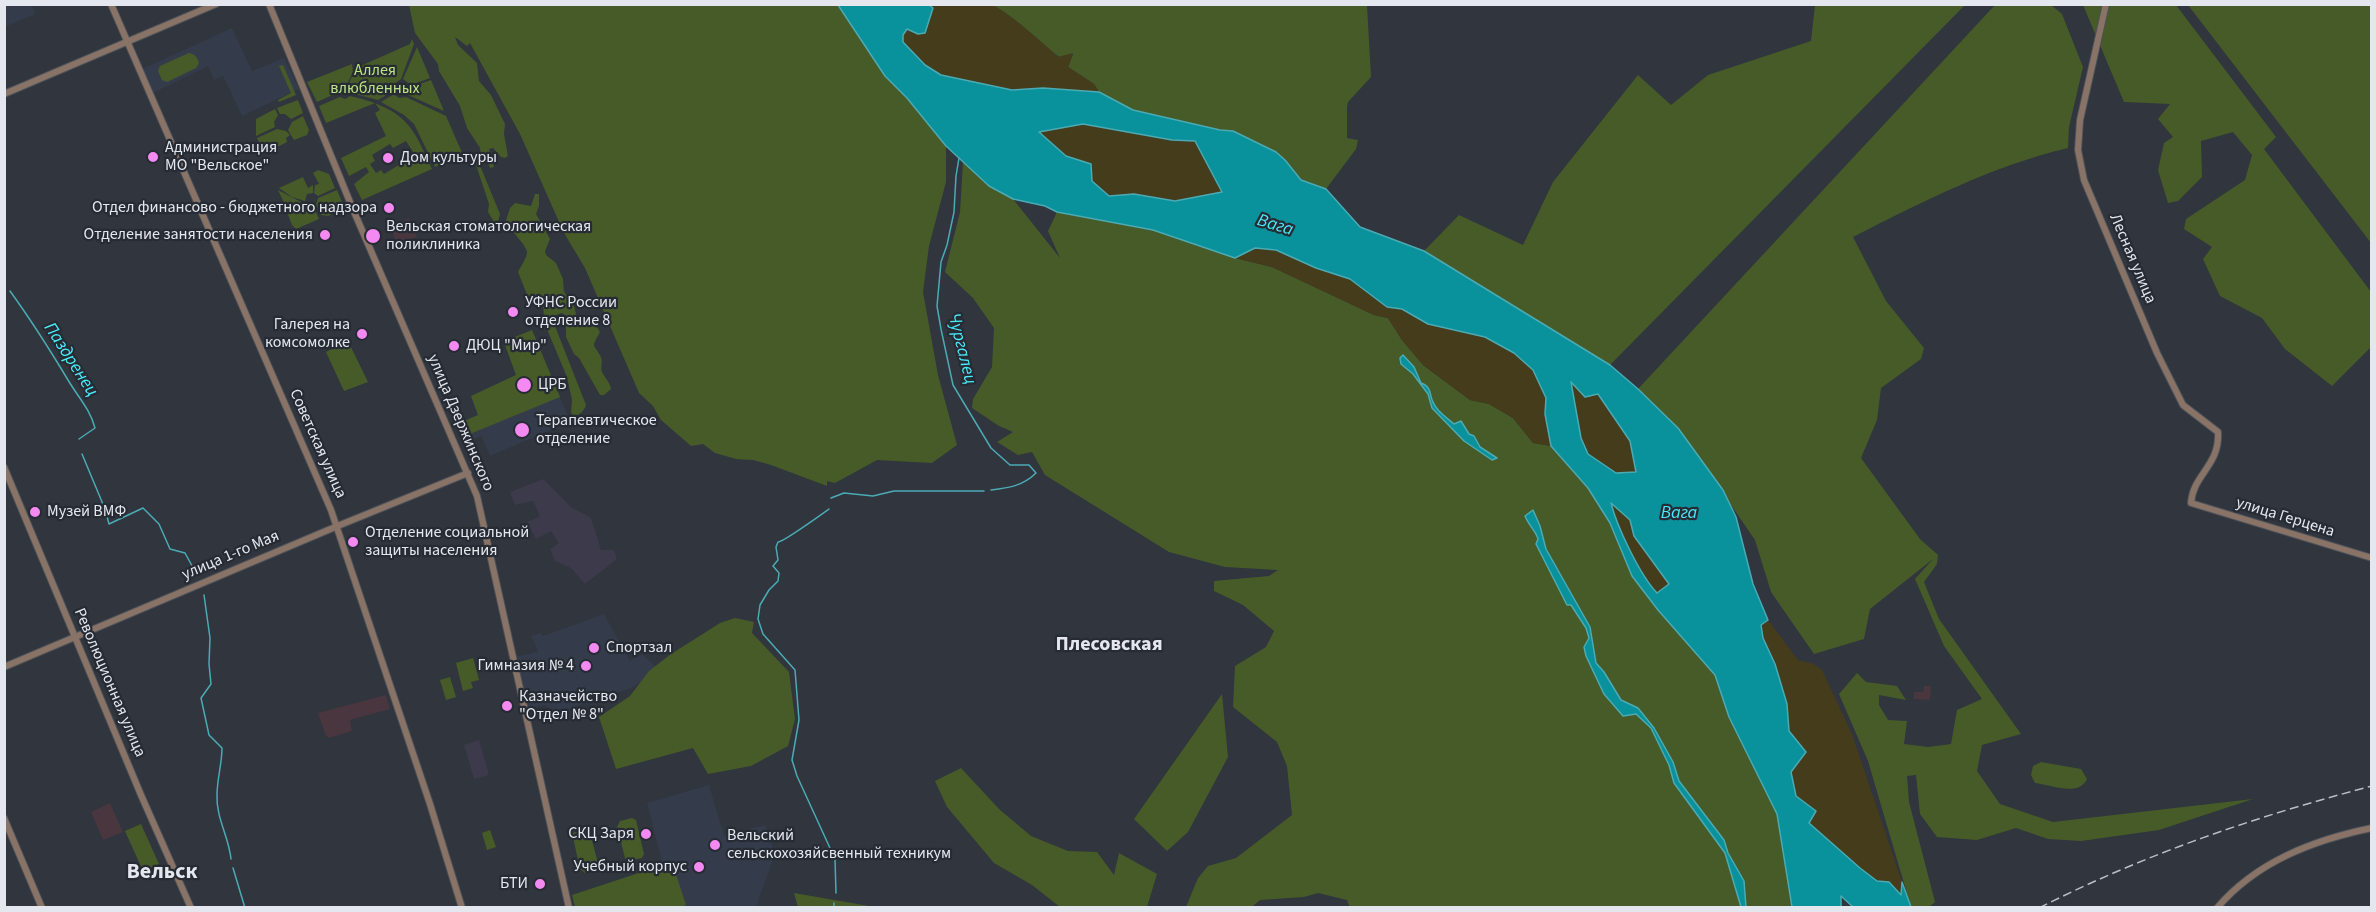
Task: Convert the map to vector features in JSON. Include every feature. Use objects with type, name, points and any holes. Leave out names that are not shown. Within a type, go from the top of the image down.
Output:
[{"type":"main road","name":"Советская улица","points":[[111,4],[337,526],[462,908]]},
{"type":"main road","points":[[4,94],[216,4]]},
{"type":"main road","name":"улица Дзержинского","points":[[269,4],[348,198],[468,473],[479,505],[568,908]]},
{"type":"main road","name":"Лесная улица","points":[[2106,4],[2090,74],[2078,150],[2084,180],[2157,353],[2183,405],[2218,432],[2219,445],[2212,463],[2192,491],[2191,503]]},
{"type":"main road","name":"Революционная улица","points":[[4,467],[191,908]]},
{"type":"main road","name":"улица 1-го Мая","points":[[4,667],[468,473]]},
{"type":"main road","name":"улица Герцена","points":[[2191,503],[2372,558]]},
{"type":"main road","points":[[4,818],[42,908]]},
{"type":"main road","points":[[2217,908],[2254,872],[2287,854],[2372,828]]},
{"type":"shaded area","points":[[5,4],[32,5],[35,14],[5,27]]},
{"type":"shaded area","points":[[232,28],[252,71],[284,58],[299,89],[242,116],[223,76],[214,80],[208,66],[153,93],[142,69]]},
{"type":"shaded area","points":[[409,218],[417,237],[398,245],[390,227]]},
{"type":"shaded area","name":"ЦРБ","points":[[532,330],[568,416],[564,424],[490,456],[481,436],[467,442],[459,423],[478,416],[471,396],[516,375],[505,341]]},
{"type":"shaded area","points":[[543,479],[571,507],[591,518],[601,550],[614,550],[617,559],[585,584],[571,568],[555,561],[550,549],[559,543],[551,531],[536,539],[527,522],[540,516],[533,501],[515,505],[510,492]]},
{"type":"shaded area","name":"Гимназия № 4","points":[[604,614],[630,661],[642,654],[661,671],[631,688],[556,713],[545,705],[526,709],[514,657],[538,652],[531,636],[541,633],[543,636]]},
{"type":"shaded area","points":[[1924,686],[1931,686],[1930,700],[1914,699],[1914,692],[1923,692]]},
{"type":"shaded area","points":[[386,695],[390,709],[350,720],[352,731],[329,738],[326,736],[318,713]]},
{"type":"shaded area","points":[[479,740],[489,775],[474,779],[464,745]]},
{"type":"shaded area","name":"Вельский сельскохозяйсвенный техникум","points":[[709,785],[724,836],[765,825],[775,854],[756,907],[576,907],[663,866],[647,803]]},
{"type":"shaded area","points":[[110,803],[123,832],[103,840],[91,812]]},
{"type":"green space","points":[[409,5],[838,5],[885,76],[907,98],[946,146],[946,182],[929,246],[923,292],[938,375],[957,445],[932,463],[877,460],[835,483],[827,481],[827,486],[771,465],[715,453],[703,444],[691,446],[661,420],[653,406],[639,393],[585,268],[564,233],[520,134],[470,43],[467,46],[455,37],[458,45],[477,63],[479,81],[491,95],[505,124],[504,134],[508,156],[501,157],[493,148],[489,149],[494,167],[490,168],[487,160],[481,156],[480,148],[467,128],[460,106],[439,71],[438,64],[415,33]]},
{"type":"green space","points":[[990,5],[1367,5],[1371,77],[1348,102],[1347,107],[1347,138],[1358,140],[1356,149],[1326,189],[1301,180],[1276,152],[1233,131],[1133,110],[1099,92],[1094,84],[1068,67],[1073,54],[1059,57],[1015,20]]},
{"type":"green space","points":[[1815,5],[1965,5],[1610,365],[1424,251],[1459,215],[1523,245],[1553,182],[1638,75],[1671,105],[1708,75],[1811,41]]},
{"type":"green space","points":[[1995,5],[2051,5],[2062,14],[2083,67],[2069,127],[2068,148],[1985,175],[1931,198],[1853,237],[1886,301],[1924,348],[1921,359],[1881,388],[1877,420],[1861,458],[1920,539],[1938,555],[1937,564],[1924,582],[1939,619],[2021,734],[1982,745],[1977,771],[2000,804],[2053,822],[2253,799],[2159,830],[2081,841],[2048,839],[2016,828],[1977,840],[1937,837],[1920,814],[1916,775],[1907,776],[1909,802],[1935,902],[1929,907],[1911,907],[1868,761],[1839,694],[1857,673],[1866,682],[1897,686],[1906,700],[1879,695],[1879,705],[1888,720],[1907,721],[1904,744],[1928,747],[1951,744],[1957,710],[1982,699],[1944,646],[1915,579],[1933,559],[1870,609],[1864,639],[1814,654],[1771,592],[1755,540],[1678,428],[1638,389]]},
{"type":"green space","points":[[2083,5],[2176,5],[2276,137],[2264,149],[2371,292],[2371,347],[2332,386],[2285,349],[2262,318],[2220,296],[2203,259],[2212,247],[2184,229],[2186,219],[2245,180],[2252,155],[2233,132],[2201,141],[2202,177],[2178,201],[2168,203],[2158,170],[2164,143],[2173,137],[2158,119],[2170,104],[2124,102]]},
{"type":"green space","points":[[2188,5],[2371,5],[2371,243]]},
{"type":"green space","name":"Аллея влюбленных","points":[[412,39],[414,44],[401,79],[393,85],[393,91],[378,100],[351,93],[347,87],[356,68],[410,44]]},
{"type":"green space","name":"Аллея влюбленных","points":[[417,47],[430,78],[411,85],[403,79]]},
{"type":"green space","points":[[189,53],[194,55],[199,63],[196,68],[167,82],[162,80],[158,71],[160,66]]},
{"type":"green space","name":"Аллея влюбленных","points":[[352,64],[353,72],[346,86],[317,102],[307,82]]},
{"type":"green space","points":[[283,65],[296,95],[279,102],[278,100],[291,93],[279,66]]},
{"type":"green space","name":"Аллея влюбленных","points":[[431,80],[444,111],[408,95],[411,87]]},
{"type":"green space","name":"Аллея влюбленных","points":[[394,94],[399,98],[406,97],[446,116],[463,155],[435,167],[414,124],[404,115],[381,102]]},
{"type":"green space","points":[[350,96],[375,103],[326,123],[319,106],[340,97],[345,99]]},
{"type":"green space","points":[[298,100],[303,113],[291,119],[285,114],[280,114],[277,108]]},
{"type":"green space","name":"Аллея влюбленных","points":[[375,103],[397,114],[409,126],[432,169],[362,200],[354,184],[369,172],[366,167],[349,176],[341,158],[386,136],[375,113],[380,110]],"holes":[[[406,141],[413,152],[400,160],[402,163],[384,174],[381,170],[376,173],[370,164],[375,161],[372,155],[390,144],[393,148]]]},
{"type":"green space","points":[[275,109],[278,115],[274,122],[275,127],[256,136],[256,119]]},
{"type":"green space","points":[[303,116],[309,130],[307,135],[294,140],[288,130],[292,122]]},
{"type":"green space","points":[[277,129],[286,131],[290,135],[286,138],[287,142],[264,154],[257,138]]},
{"type":"green space","points":[[474,159],[481,168],[500,214],[498,222],[494,222],[488,212],[489,204]]},
{"type":"green space","points":[[963,162],[989,186],[1013,199],[1060,258],[1048,231],[1057,212],[1153,230],[1188,240],[1235,258],[1272,267],[1374,315],[1388,318],[1402,340],[1423,365],[1470,400],[1489,404],[1513,418],[1533,443],[1551,446],[1588,488],[1610,524],[1632,576],[1658,610],[1715,675],[1729,717],[1777,814],[1792,907],[1350,908],[1347,900],[1318,893],[1304,897],[1260,900],[1252,907],[1186,907],[1198,878],[1208,866],[1236,858],[1292,815],[1287,766],[1277,742],[1233,707],[1235,666],[1266,647],[1274,631],[1243,605],[1214,591],[1214,581],[1269,576],[1278,570],[1225,567],[1169,552],[1045,475],[1032,452],[1018,455],[997,442],[1013,432],[999,426],[972,408],[973,399],[992,367],[994,328],[973,298],[945,272],[960,212]]},
{"type":"green space","points":[[318,170],[329,174],[335,188],[318,196],[314,193],[315,185],[319,184],[313,173]]},
{"type":"green space","points":[[303,177],[308,188],[313,185],[313,193],[307,194],[305,201],[292,197],[279,188]]},
{"type":"green space","points":[[278,190],[303,203],[287,209]]},
{"type":"green space","points":[[337,190],[345,209],[328,216],[321,215],[316,205],[318,198]]},
{"type":"green space","points":[[535,194],[539,194],[536,214],[550,239],[545,251],[546,255],[556,263],[563,279],[564,292],[574,306],[577,318],[593,321],[600,332],[594,345],[601,357],[602,372],[611,389],[604,395],[600,395],[566,337],[566,316],[562,313],[553,316],[586,405],[582,412],[574,416],[571,413],[572,400],[567,377],[544,322],[543,300],[530,302],[518,272],[526,258],[527,250],[506,220],[510,208],[515,203],[531,206]]},
{"type":"green space","points":[[306,203],[313,206],[319,219],[296,229],[287,212]]},
{"type":"green space","name":"ЦРБ","points":[[532,330],[560,397],[465,436],[459,423],[478,415],[471,396],[516,375],[505,341]]},
{"type":"green space","points":[[348,341],[368,382],[344,391],[326,352]]},
{"type":"green space","points":[[735,618],[754,622],[752,633],[789,672],[795,719],[788,746],[751,766],[708,774],[693,748],[616,769],[599,717],[630,696],[649,671],[671,654],[720,623]]},
{"type":"green space","points":[[473,658],[479,680],[471,682],[473,688],[463,691],[456,663]]},
{"type":"green space","points":[[450,677],[456,697],[446,700],[440,680]]},
{"type":"green space","points":[[1222,694],[1228,757],[1188,832],[1167,851],[1134,819]]},
{"type":"green space","points":[[2041,762],[2081,769],[2087,779],[2078,788],[2071,789],[2035,783],[2031,775],[2033,766]]},
{"type":"green space","points":[[961,768],[999,809],[1031,836],[1068,851],[1097,852],[1114,875],[1119,853],[1157,874],[1147,907],[1060,907],[1032,885],[994,863],[947,807],[935,781]]},
{"type":"green space","points":[[632,818],[636,820],[644,854],[642,858],[628,861],[625,858],[617,827],[620,821]]},
{"type":"green space","points":[[141,824],[159,864],[143,871],[125,831]]},
{"type":"green space","points":[[589,829],[599,867],[596,871],[585,873],[580,869],[572,833]]},
{"type":"green space","points":[[490,830],[496,847],[487,850],[482,833]]},
{"type":"green space","points":[[672,862],[686,905],[679,908],[575,907],[572,895]]},
{"type":"green space","points":[[794,893],[869,906],[869,907],[798,907]]},
{"type":"sand","points":[[976,3],[997,7],[1058,57],[1073,53],[1068,67],[1094,84],[1099,92],[998,88],[959,81],[941,75],[920,61],[902,42],[907,28],[918,34],[933,8],[929,5]]},
{"type":"sand","points":[[1083,124],[1172,140],[1196,141],[1222,192],[1175,201],[1134,194],[1109,196],[1092,181],[1091,164],[1066,156],[1038,132]]},
{"type":"sand","points":[[1255,248],[1276,250],[1316,268],[1350,279],[1386,307],[1402,309],[1429,324],[1485,337],[1514,353],[1533,370],[1546,398],[1545,414],[1551,446],[1533,443],[1513,418],[1489,404],[1470,400],[1423,365],[1402,340],[1388,318],[1374,315],[1272,267],[1235,258]]},
{"type":"sand","points":[[1571,381],[1585,397],[1598,394],[1630,441],[1637,472],[1616,473],[1588,454],[1581,438]]},
{"type":"sand","points":[[1610,502],[1630,520],[1634,536],[1670,584],[1656,593],[1630,550]]},
{"type":"sand","points":[[1768,620],[1798,660],[1814,664],[1822,670],[1852,734],[1902,882],[1902,896],[1889,882],[1877,881],[1860,868],[1809,823],[1816,811],[1796,796],[1791,772],[1806,752],[1789,731],[1787,704],[1775,664],[1763,638],[1761,625]]},
{"type":"water","name":"Вага","points":[[838,5],[929,5],[933,8],[925,33],[918,34],[907,29],[903,35],[903,42],[925,65],[941,75],[1012,90],[1043,88],[1099,92],[1133,110],[1233,131],[1276,152],[1301,180],[1326,189],[1360,227],[1424,251],[1610,365],[1678,428],[1723,490],[1736,517],[1753,584],[1768,620],[1761,625],[1763,638],[1775,664],[1787,704],[1789,731],[1806,752],[1791,772],[1796,796],[1816,811],[1809,823],[1860,868],[1877,881],[1889,882],[1901,895],[1902,882],[1911,907],[1853,907],[1841,896],[1841,907],[1792,907],[1777,814],[1729,717],[1715,675],[1658,610],[1632,576],[1610,523],[1588,488],[1551,446],[1545,414],[1546,398],[1533,370],[1514,353],[1485,337],[1428,324],[1402,309],[1387,307],[1350,279],[1316,268],[1276,250],[1255,248],[1235,258],[1153,230],[1057,212],[1045,206],[1013,199],[989,186],[946,146],[907,98],[885,76]],"holes":[[[1083,124],[1172,140],[1195,141],[1222,192],[1175,201],[1134,194],[1109,196],[1092,181],[1091,164],[1066,156],[1039,132]],[[1571,382],[1585,397],[1598,394],[1630,441],[1636,472],[1616,473],[1588,454],[1581,438]],[[1611,503],[1630,520],[1634,536],[1669,584],[1657,593],[1637,563]]]},
{"type":"water","points":[[1403,355],[1414,367],[1421,383],[1429,389],[1434,405],[1439,411],[1454,424],[1461,421],[1480,447],[1497,458],[1492,460],[1464,441],[1432,408],[1428,394],[1413,374],[1401,364],[1400,358]]},
{"type":"water","points":[[1533,510],[1546,549],[1590,627],[1596,663],[1621,700],[1638,708],[1654,728],[1673,762],[1679,781],[1724,840],[1728,853],[1744,881],[1746,907],[1741,907],[1725,853],[1674,783],[1669,765],[1651,728],[1636,714],[1623,716],[1604,694],[1586,656],[1584,647],[1589,638],[1586,628],[1571,605],[1567,605],[1536,544],[1537,536],[1525,516]]},
{"type":"waterway","name":"Чургалец","points":[[959,158],[954,212],[941,262],[937,306],[953,385],[991,448],[1010,465],[1029,465],[1036,473],[1021,484],[991,490]]},
{"type":"waterway","name":"Паздренец","points":[[10,291],[90,415],[95,428],[79,439]]},
{"type":"waterway","name":"Паздренец","points":[[82,454],[109,524],[143,508],[159,524],[170,549],[185,553],[196,573]]},
{"type":"waterway","name":"Чургалец","points":[[831,498],[844,493],[873,496],[894,491],[984,491]]},
{"type":"waterway","name":"Чургалец","points":[[829,509],[778,542],[776,547],[778,560],[773,566],[779,573],[778,581],[760,605],[758,619],[763,634],[795,670],[799,720],[792,760],[835,859],[836,893]]},
{"type":"waterway","name":"Паздренец","points":[[204,595],[210,638],[211,684],[201,698],[209,735],[222,748],[217,803],[231,859]]},
{"type":"waterway","name":"Паздренец","points":[[233,868],[245,908]]},
{"type":"waterway","name":"Чургалец","points":[[834,903],[834,908]]},
{"type":"railway","points":[[2039,908],[2120,870],[2202,838],[2286,810],[2372,786]]},
{"type":"place","name":"Администрация МО \"Вельское\"","points":[[153,157]]},
{"type":"place","name":"Дом культуры","points":[[388,158]]},
{"type":"place","name":"Отдел финансово - бюджетного надзора","points":[[389,208]]},
{"type":"place","name":"Отделение занятости населения","points":[[325,235]]},
{"type":"place","name":"Вельская стоматологическая поликлиника","points":[[373,236]]},
{"type":"place","name":"УФНС России отделение 8","points":[[513,312]]},
{"type":"place","name":"Галерея на комсомолке","points":[[362,334]]},
{"type":"place","name":"ДЮЦ \"Мир\"","points":[[454,346]]},
{"type":"place","name":"ЦРБ","points":[[524,385]]},
{"type":"place","name":"Терапевтическое отделение","points":[[522,430]]},
{"type":"place","name":"Музей ВМФ","points":[[35,512]]},
{"type":"place","name":"Отделение социальной защиты населения","points":[[353,542]]},
{"type":"place","name":"Спортзал","points":[[594,648]]},
{"type":"place","name":"Гимназия № 4","points":[[586,666]]},
{"type":"place","name":"Казначейство \"Отдел № 8\"","points":[[507,706]]},
{"type":"place","name":"СКЦ Заря","points":[[646,834]]},
{"type":"place","name":"Вельский сельскохозяйсвенный техникум","points":[[715,845]]},
{"type":"place","name":"Учебный корпус","points":[[699,867]]},
{"type":"place","name":"БТИ","points":[[540,884]]},
{"type":"district","name":"Плесовская","points":[[1109,646]]},
{"type":"district","name":"Вельск","points":[[162,873]]}]
